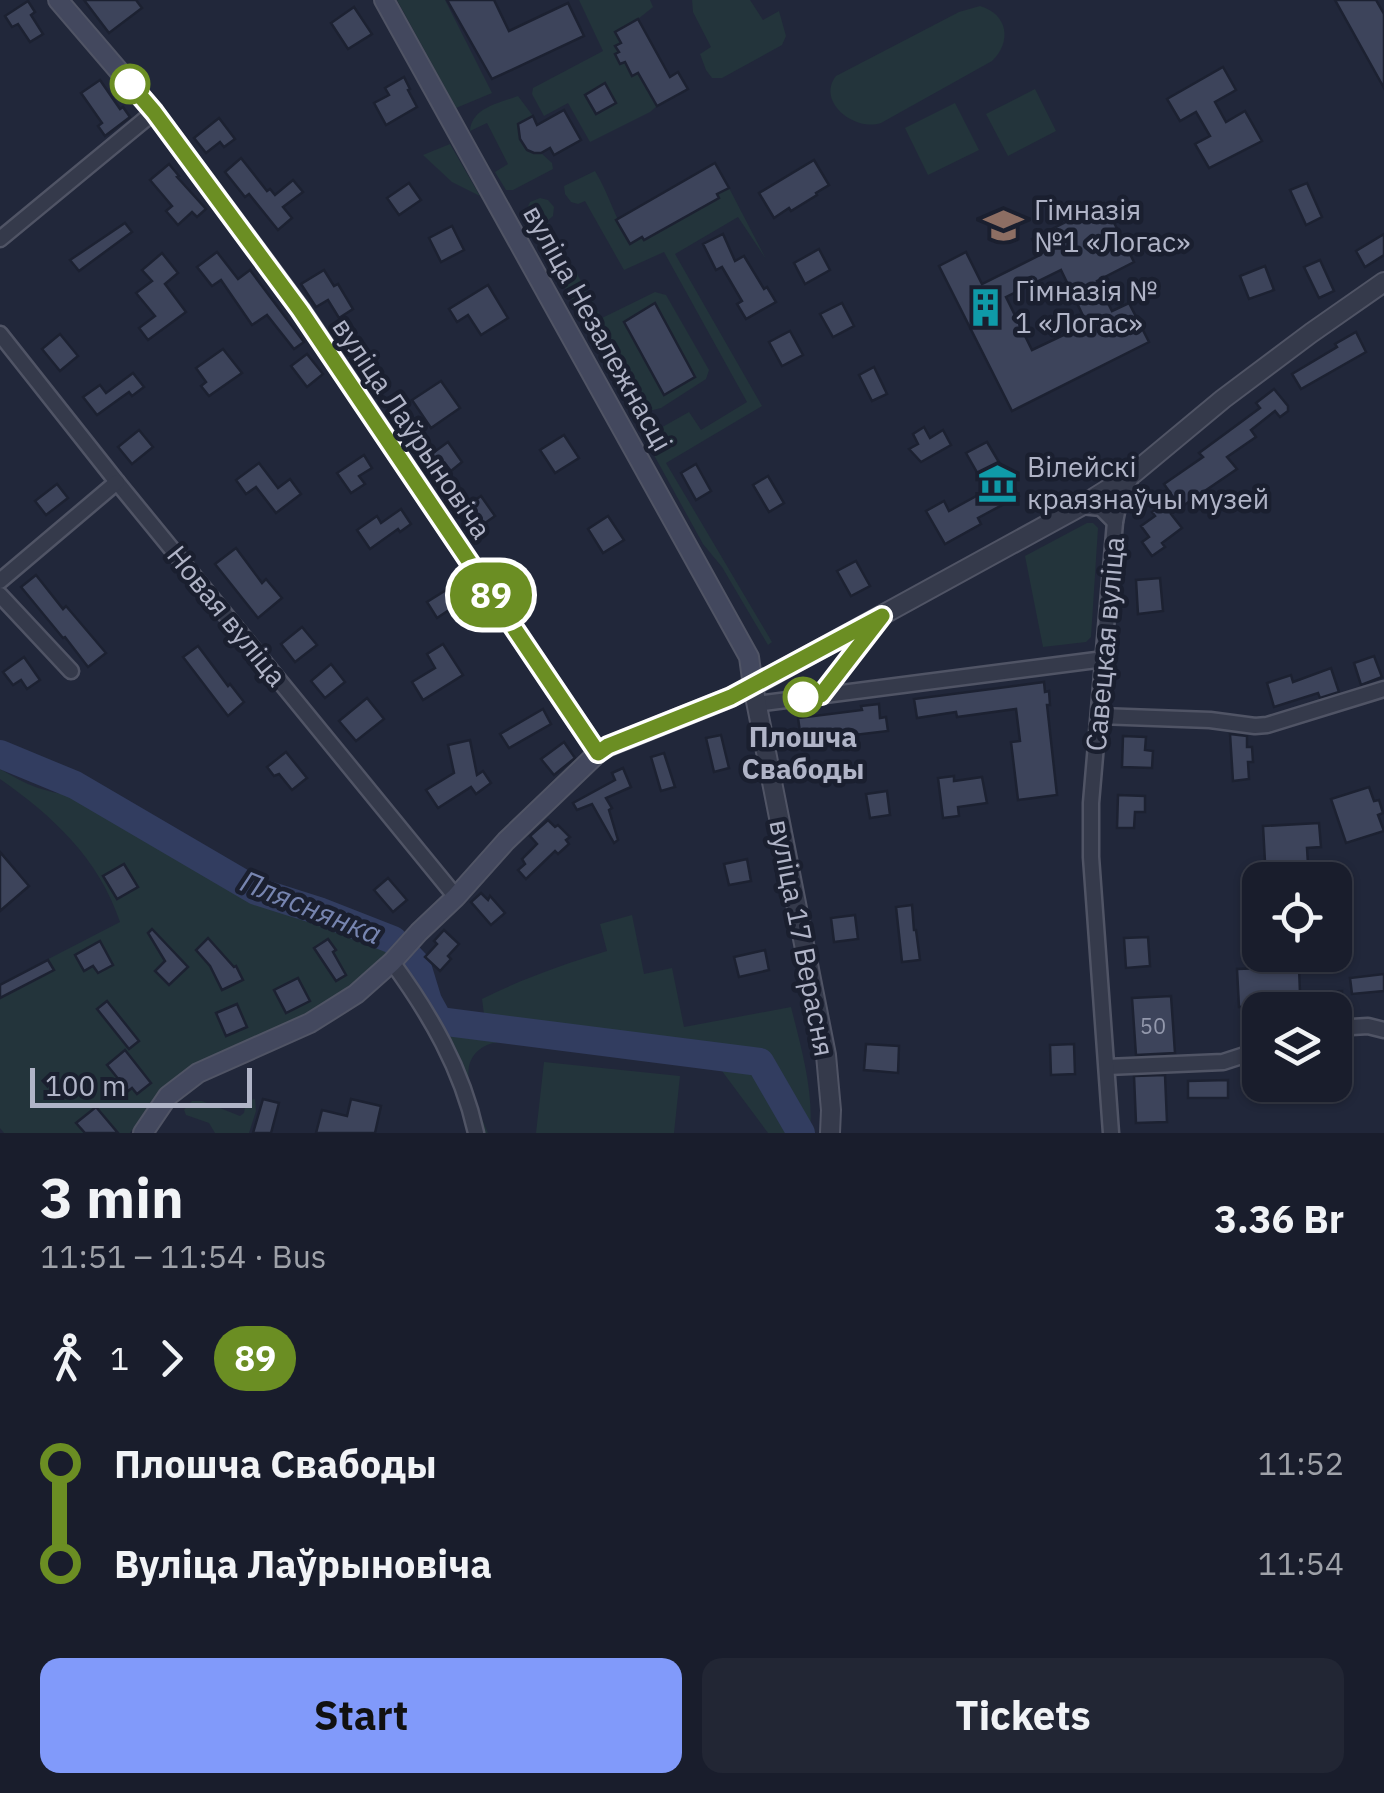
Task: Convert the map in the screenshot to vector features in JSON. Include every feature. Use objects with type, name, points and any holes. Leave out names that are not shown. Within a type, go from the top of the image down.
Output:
[{"type":"main road","name":"вуліца Незалежнасці","points":[[384,0],[749,657],[754,695]]},
{"type":"main road","name":"вуліца Лаўрыновіча","points":[[60,1],[154,112],[300,310],[598,753]]},
{"type":"main road","points":[[143,1133],[161,1105],[188,1080],[213,1065],[291,1032],[356,994],[598,753],[729,698],[754,695]]},
{"type":"street","points":[[0,239],[154,112]]},
{"type":"street","name":"Савецкая вуліца","points":[[1111,1133],[1090,857],[1091,803],[1120,498],[1134,473],[1311,332],[1384,282]]},
{"type":"street","name":"Новая вуліца","points":[[0,334],[456,897]]},
{"type":"street","points":[[754,695],[882,616],[1134,473]]},
{"type":"street","points":[[0,580],[117,482]]},
{"type":"street","points":[[1081,506],[1101,508],[1115,522]]},
{"type":"street","points":[[0,595],[72,671]]},
{"type":"street","points":[[821,695],[882,616]]},
{"type":"street","points":[[754,695],[821,695],[1104,659]]},
{"type":"street","points":[[1099,716],[1267,725],[1384,689]]},
{"type":"street","name":"вуліца 17 Верасня","points":[[754,695],[826,1056],[830,1132]]},
{"type":"street","points":[[393,960],[421,1001],[454,1063],[476,1133]]},
{"type":"street","points":[[1352,1027],[1384,1030]]},
{"type":"street","points":[[1106,1067],[1223,1062],[1242,1056]]},
{"type":"shaded area","points":[[397,0],[445,0],[492,93],[456,108]]},
{"type":"shaded area","points":[[579,0],[650,0],[653,7],[615,31],[621,43],[616,45],[619,52],[615,55],[620,64],[625,62],[632,75],[638,73],[657,106],[590,142],[568,103],[544,116],[532,94],[533,88],[603,51]]},
{"type":"shaded area","points":[[692,0],[750,0],[763,20],[779,11],[786,36],[782,45],[722,78],[712,78],[700,54],[711,47],[693,12]]},
{"type":"shaded area","points":[[980,6],[996,15],[1004,29],[1002,46],[992,61],[881,123],[870,125],[850,119],[834,104],[831,86],[836,76],[959,12]]},
{"type":"shaded area","points":[[1035,89],[1056,131],[1008,156],[986,114]]},
{"type":"shaded area","points":[[518,96],[533,116],[520,127],[522,142],[527,149],[541,153],[553,169],[506,190],[495,172],[508,164],[487,123],[470,131],[481,112]]},
{"type":"shaded area","points":[[955,103],[979,150],[928,175],[905,128]]},
{"type":"shaded area","points":[[450,144],[480,196],[452,182],[423,155]]},
{"type":"shaded area","points":[[595,171],[630,244],[718,198],[717,194],[729,188],[766,259],[738,217],[675,254],[762,406],[666,463],[772,642],[768,645],[722,567],[703,544],[649,446],[650,434],[689,412],[701,430],[747,402],[664,252],[624,270],[585,201],[571,202],[565,194],[564,186]]},
{"type":"shaded area","points":[[540,198],[554,207],[553,216],[547,221],[602,318],[655,292],[666,295],[709,370],[706,379],[661,408],[645,412],[630,406],[527,219],[530,202]]},
{"type":"shaded area","points":[[1087,523],[1098,528],[1091,637],[1086,642],[1043,647],[1025,556]]},
{"type":"shaded area","points":[[0,769],[38,788],[94,804],[98,800],[256,891],[396,942],[368,970],[322,1004],[180,1075],[157,1095],[130,1133],[4,1133],[0,1128],[0,984],[120,922],[87,859],[56,824],[0,779]]},
{"type":"shaded area","points":[[632,915],[644,974],[672,968],[684,1027],[791,1007],[808,1085],[810,1133],[768,1133],[716,1063],[511,1040],[487,1045],[470,1062],[470,1086],[488,1133],[484,1133],[462,1069],[406,966],[411,959],[417,965],[439,1021],[464,1024],[484,1014],[482,999],[543,972],[607,951],[600,924]]},
{"type":"shaded area","points":[[544,1062],[680,1076],[674,1133],[536,1133]]},
{"type":"shaded area","points":[[255,1099],[256,1111],[249,1133],[215,1133],[209,1123],[186,1115],[184,1110],[192,1101],[202,1101],[240,1116],[249,1100]]},
{"type":"building","points":[[84,0],[136,0],[142,8],[109,33]]},
{"type":"building","points":[[447,0],[494,0],[509,31],[568,3],[584,36],[492,79]]},
{"type":"building","points":[[1335,0],[1376,0],[1384,14],[1384,88]]},
{"type":"building","points":[[28,1],[35,12],[31,15],[43,34],[30,42],[18,24],[12,27],[5,16]]},
{"type":"building","points":[[354,7],[372,34],[348,49],[331,23]]},
{"type":"building","points":[[638,19],[670,77],[678,72],[688,89],[657,106],[638,73],[632,76],[625,62],[620,64],[615,54],[619,52],[615,46],[621,43],[615,32]]},
{"type":"building","points":[[1223,67],[1236,90],[1215,102],[1226,122],[1245,111],[1262,141],[1209,168],[1195,144],[1210,136],[1196,112],[1180,121],[1167,99]]},
{"type":"building","points":[[404,77],[417,107],[386,125],[374,103],[389,95],[385,88]]},
{"type":"building","points":[[100,80],[130,117],[105,136],[98,126],[102,123],[81,93]]},
{"type":"building","points":[[605,83],[616,103],[596,114],[585,95]]},
{"type":"building","points":[[564,110],[581,140],[554,155],[550,148],[541,153],[527,150],[520,139],[518,124],[533,116],[537,125]]},
{"type":"building","points":[[219,118],[235,139],[224,147],[220,142],[206,153],[194,138]]},
{"type":"building","points":[[241,158],[267,191],[270,189],[275,195],[293,180],[303,192],[283,207],[292,218],[278,230],[225,172]]},
{"type":"building","points":[[814,160],[829,185],[774,218],[759,193]]},
{"type":"building","points":[[715,163],[729,188],[717,194],[719,198],[630,244],[616,220]]},
{"type":"building","points":[[169,164],[206,209],[197,217],[192,212],[178,225],[166,211],[172,206],[150,180]]},
{"type":"building","points":[[409,183],[421,200],[399,215],[387,198]]},
{"type":"building","points":[[1307,183],[1322,217],[1306,225],[1290,190]]},
{"type":"building","name":"Гімназія № 1 «Логас»","points":[[1104,203],[1134,262],[1097,281],[1112,311],[1129,303],[1149,342],[1012,411],[939,266],[966,252],[982,284],[1040,255],[1032,239]],"holes":[[[1061,270],[1087,324],[1032,350],[1006,297]]]},
{"type":"building","points":[[125,223],[132,232],[79,271],[70,260]]},
{"type":"building","points":[[452,226],[464,250],[441,262],[429,238]]},
{"type":"building","points":[[723,234],[735,261],[744,256],[776,302],[746,319],[737,304],[742,301],[722,267],[716,270],[703,244]]},
{"type":"building","points":[[1384,234],[1384,255],[1365,267],[1356,251]]},
{"type":"building","points":[[819,249],[830,270],[805,284],[794,263]]},
{"type":"building","points":[[217,252],[238,279],[250,270],[304,342],[294,349],[267,315],[252,325],[221,280],[212,286],[197,267]]},
{"type":"building","points":[[162,253],[178,273],[165,284],[186,312],[148,340],[139,328],[155,316],[136,293],[152,281],[142,270]]},
{"type":"building","points":[[1320,260],[1334,291],[1319,298],[1304,267]]},
{"type":"building","points":[[1265,266],[1274,290],[1249,299],[1240,276]]},
{"type":"building","points":[[324,270],[353,309],[339,318],[328,300],[316,307],[301,284]]},
{"type":"building","points":[[488,285],[508,318],[481,335],[468,315],[457,322],[449,309]]},
{"type":"building","points":[[655,303],[695,377],[664,395],[624,322]]},
{"type":"building","points":[[842,303],[854,326],[833,337],[820,314]]},
{"type":"building","points":[[790,331],[803,355],[782,366],[769,342]]},
{"type":"building","points":[[1356,332],[1366,352],[1301,389],[1292,374]]},
{"type":"building","points":[[60,334],[78,356],[60,371],[42,349]]},
{"type":"building","points":[[223,349],[242,373],[209,396],[201,386],[206,382],[196,368]]},
{"type":"building","points":[[307,354],[323,374],[307,387],[291,366]]},
{"type":"building","points":[[874,367],[887,394],[872,401],[859,375]]},
{"type":"building","points":[[133,373],[144,387],[132,396],[129,392],[97,415],[83,397],[100,385],[106,393]]},
{"type":"building","points":[[441,381],[460,408],[431,428],[412,400]]},
{"type":"building","points":[[1274,389],[1288,411],[1280,417],[1275,411],[1251,430],[1256,437],[1227,457],[1237,469],[1171,514],[1182,528],[1152,556],[1142,542],[1149,537],[1141,526],[1173,497],[1164,484],[1203,457],[1199,453],[1260,408],[1256,403]]},
{"type":"building","points":[[924,427],[930,438],[943,430],[951,445],[921,462],[909,449],[918,444],[913,434]]},
{"type":"building","points":[[139,430],[153,447],[132,464],[118,447]]},
{"type":"building","points":[[564,435],[579,458],[555,473],[540,450]]},
{"type":"building","points":[[448,442],[462,462],[451,471],[447,466],[430,479],[419,463]]},
{"type":"building","points":[[987,442],[1019,496],[978,518],[981,524],[945,544],[926,511],[944,501],[949,511],[987,490],[966,453]]},
{"type":"building","points":[[364,455],[372,468],[359,476],[365,484],[351,493],[337,473]]},
{"type":"building","points":[[259,463],[278,488],[290,479],[301,494],[276,513],[256,487],[246,494],[236,480]]},
{"type":"building","points":[[696,464],[711,491],[696,500],[681,473]]},
{"type":"building","points":[[768,476],[784,503],[769,512],[753,485]]},
{"type":"building","points":[[57,484],[68,498],[46,515],[35,501]]},
{"type":"building","points":[[481,496],[495,516],[471,533],[457,513]]},
{"type":"building","points":[[401,509],[411,524],[370,549],[357,530],[377,516],[381,523]]},
{"type":"building","points":[[608,516],[624,540],[603,553],[588,529]]},
{"type":"building","points":[[236,548],[262,583],[266,579],[282,598],[258,618],[215,564]]},
{"type":"building","points":[[856,561],[870,586],[851,596],[837,571]]},
{"type":"building","points":[[36,575],[106,653],[88,667],[21,587]]},
{"type":"building","points":[[1160,578],[1163,611],[1138,614],[1136,580]]},
{"type":"building","points":[[451,587],[461,602],[437,618],[427,602]]},
{"type":"building","points":[[302,627],[317,645],[295,662],[281,644]]},
{"type":"building","points":[[443,644],[463,675],[423,700],[412,682],[435,668],[427,654]]},
{"type":"building","points":[[198,646],[244,702],[228,716],[183,657]]},
{"type":"building","points":[[1374,656],[1382,677],[1361,685],[1354,663]]},
{"type":"building","points":[[24,657],[40,680],[27,689],[21,680],[13,685],[3,672]]},
{"type":"building","points":[[331,664],[345,682],[325,698],[311,681]]},
{"type":"building","points":[[1331,668],[1339,692],[1320,698],[1318,693],[1274,707],[1267,683],[1291,675],[1293,682]]},
{"type":"building","points":[[1044,682],[1045,692],[1049,691],[1047,705],[1057,795],[1018,800],[1011,742],[1020,741],[1016,709],[917,718],[914,699]]},
{"type":"building","points":[[367,698],[384,719],[356,741],[339,721]]},
{"type":"building","points":[[879,704],[880,718],[886,717],[888,731],[828,738],[812,744],[810,731],[800,732],[798,718],[862,710],[861,706]]},
{"type":"building","points":[[543,709],[551,724],[509,748],[500,734]]},
{"type":"building","points":[[1230,734],[1247,736],[1247,747],[1252,747],[1249,779],[1233,781]]},
{"type":"building","points":[[721,735],[729,768],[714,772],[706,738]]},
{"type":"building","points":[[1123,736],[1146,737],[1145,750],[1153,751],[1152,768],[1122,767]]},
{"type":"building","points":[[470,740],[477,775],[483,771],[491,783],[476,794],[471,787],[438,808],[426,790],[454,773],[448,745]]},
{"type":"building","points":[[564,742],[575,758],[554,775],[541,759]]},
{"type":"building","points":[[286,752],[307,778],[292,790],[267,767]]},
{"type":"building","points":[[664,753],[675,787],[661,791],[651,757]]},
{"type":"building","points":[[623,768],[631,787],[606,798],[612,808],[609,810],[618,840],[614,843],[592,804],[577,810],[573,803],[615,780],[612,773]]},
{"type":"building","points":[[954,776],[954,781],[982,777],[987,803],[958,807],[959,816],[943,818],[938,778]]},
{"type":"building","points":[[1369,787],[1374,801],[1379,800],[1383,813],[1378,815],[1384,831],[1346,843],[1331,799]]},
{"type":"building","points":[[887,791],[890,815],[870,818],[866,794]]},
{"type":"building","points":[[1118,795],[1145,796],[1145,812],[1135,812],[1134,828],[1117,828]]},
{"type":"building","points":[[548,820],[570,837],[566,840],[569,844],[558,854],[555,851],[526,879],[518,870],[525,864],[522,859],[537,844],[530,836]]},
{"type":"building","points":[[1319,823],[1321,847],[1307,848],[1308,862],[1265,862],[1263,826]]},
{"type":"building","points":[[0,852],[29,886],[0,911]]},
{"type":"building","points":[[747,859],[751,881],[729,885],[724,864]]},
{"type":"building","points":[[124,864],[138,887],[117,899],[103,876]]},
{"type":"building","points":[[388,878],[407,900],[393,912],[374,890]]},
{"type":"building","points":[[481,893],[488,900],[490,896],[505,913],[491,925],[471,902]]},
{"type":"building","points":[[912,905],[920,960],[902,962],[896,907]]},
{"type":"building","points":[[855,915],[858,939],[834,942],[831,918]]},
{"type":"building","points":[[152,929],[188,967],[169,985],[155,971],[165,961],[148,933]]},
{"type":"building","points":[[444,930],[459,944],[440,971],[425,957]]},
{"type":"building","points":[[1148,937],[1150,966],[1126,968],[1124,938]]},
{"type":"building","points":[[208,938],[236,966],[243,980],[222,990],[210,966],[196,950]]},
{"type":"building","points":[[328,939],[346,975],[336,981],[314,948]]},
{"type":"building","points":[[100,941],[113,965],[98,973],[93,966],[84,971],[75,955]]},
{"type":"building","points":[[765,950],[769,970],[739,977],[734,957]]},
{"type":"building","points":[[48,960],[54,970],[0,998],[0,985]]},
{"type":"building","points":[[1237,969],[1299,972],[1300,992],[1242,992],[1239,1007]]},
{"type":"building","points":[[1384,974],[1384,991],[1352,994],[1350,978]]},
{"type":"building","points":[[298,978],[310,1001],[286,1013],[274,990]]},
{"type":"building","points":[[1171,996],[1175,1053],[1136,1055],[1132,998]]},
{"type":"building","points":[[107,1001],[139,1041],[129,1049],[97,1009]]},
{"type":"building","points":[[237,1004],[247,1027],[226,1036],[216,1013]]},
{"type":"building","points":[[866,1044],[899,1046],[898,1073],[864,1070]]},
{"type":"building","points":[[1074,1044],[1075,1074],[1051,1075],[1050,1045]]},
{"type":"building","points":[[125,1050],[151,1083],[137,1094],[132,1088],[128,1091],[107,1065]]},
{"type":"building","points":[[1165,1075],[1167,1122],[1136,1123],[1134,1076]]},
{"type":"building","points":[[1228,1080],[1228,1098],[1188,1098],[1188,1081]]},
{"type":"building","points":[[263,1099],[279,1103],[271,1133],[253,1133]]},
{"type":"building","points":[[351,1099],[381,1106],[375,1133],[316,1133],[322,1110],[347,1116]]},
{"type":"building","points":[[96,1107],[118,1133],[85,1133],[76,1123]]},
{"type":"waterway","name":"Пляснянка","points":[[0,754],[75,785],[256,891],[393,940],[417,965],[439,1021],[760,1062],[801,1133]]},
{"type":"bus line","name":"89","points":[[130,84],[300,310],[598,753],[731,697],[882,616],[821,695],[803,697]]},
{"type":"place","name":"Гімназія №1 «Логас»","points":[[1004,226]]},
{"type":"place","name":"Гімназія № 1 «Логас»","points":[[985,307]]},
{"type":"place","name":"Вілейскі краязнаўчы музей","points":[[997,483]]},
{"type":"place","name":"Плошча Свабоды","points":[[803,697]]}]
